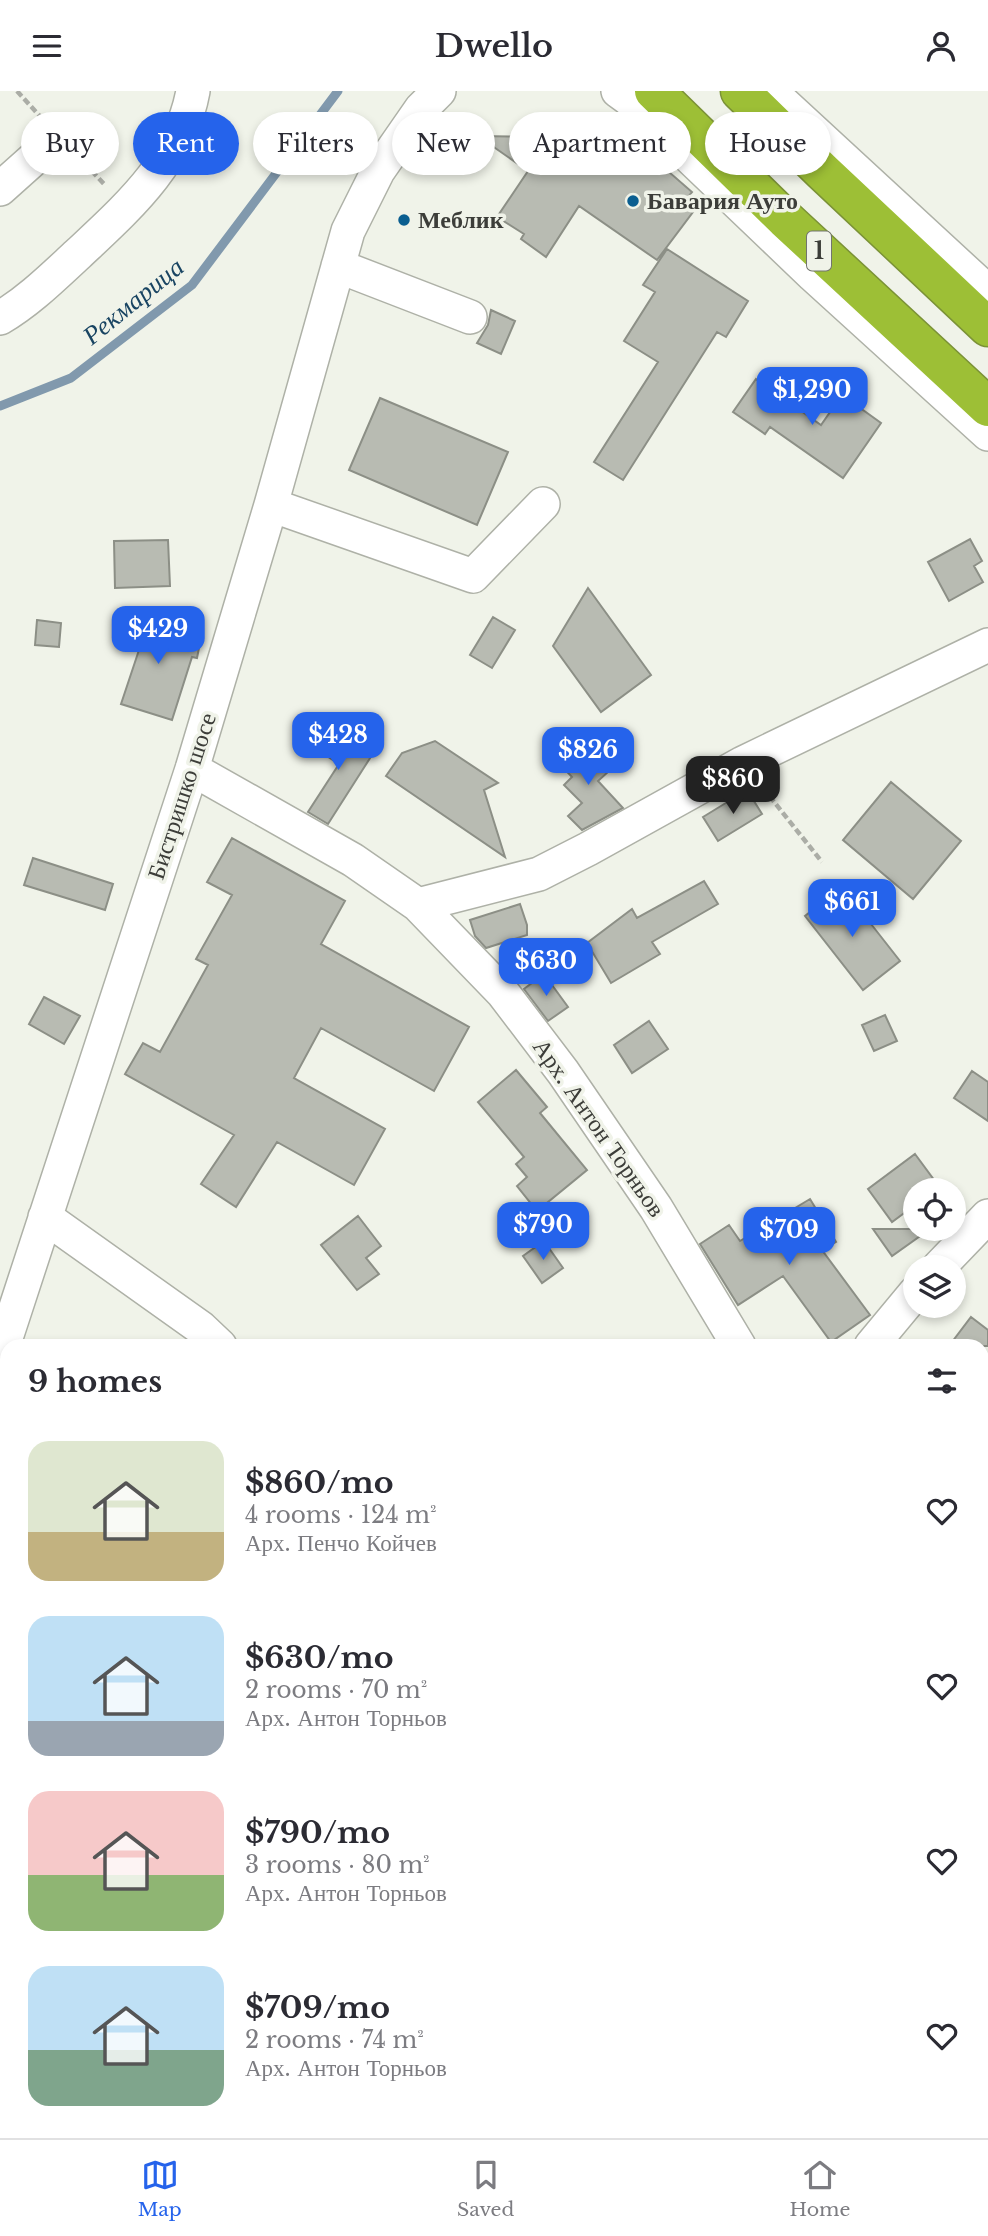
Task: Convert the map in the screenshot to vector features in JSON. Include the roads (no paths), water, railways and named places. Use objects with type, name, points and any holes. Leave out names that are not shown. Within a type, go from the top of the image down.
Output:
[{"type":"highway","name":"1","points":[[654,91],[785,219],[988,407]]},
{"type":"highway","points":[[740,91],[988,327]]},
{"type":"street","points":[[0,318],[38,291],[149,185],[179,132],[192,91]]},
{"type":"street","name":"Бистришко шосе","points":[[6,1339],[192,769],[271,505],[348,231],[378,171],[421,109],[439,91]]},
{"type":"street","points":[[618,91],[988,434]]},
{"type":"street","points":[[770,91],[988,292]]},
{"type":"street","points":[[0,189],[21,170]]},
{"type":"street","points":[[338,266],[470,317]]},
{"type":"street","points":[[271,505],[473,576],[543,504]]},
{"type":"street","points":[[418,905],[539,874],[743,763],[988,645]]},
{"type":"street","name":"Арх. Антон Торньов","points":[[192,769],[353,860],[418,905],[503,993],[563,1072],[656,1208],[735,1339]]},
{"type":"street","points":[[951,1255],[988,1216]]},
{"type":"street","points":[[45,1217],[213,1339]]},
{"type":"street","points":[[877,1339],[903,1307]]},
{"type":"waterway","name":"Рекмарица","points":[[0,406],[71,378],[192,285],[338,91]]},
{"type":"place","name":"Бавария Ауто","points":[[633,201]]},
{"type":"place","name":"Меблик","points":[[404,220]]}]
